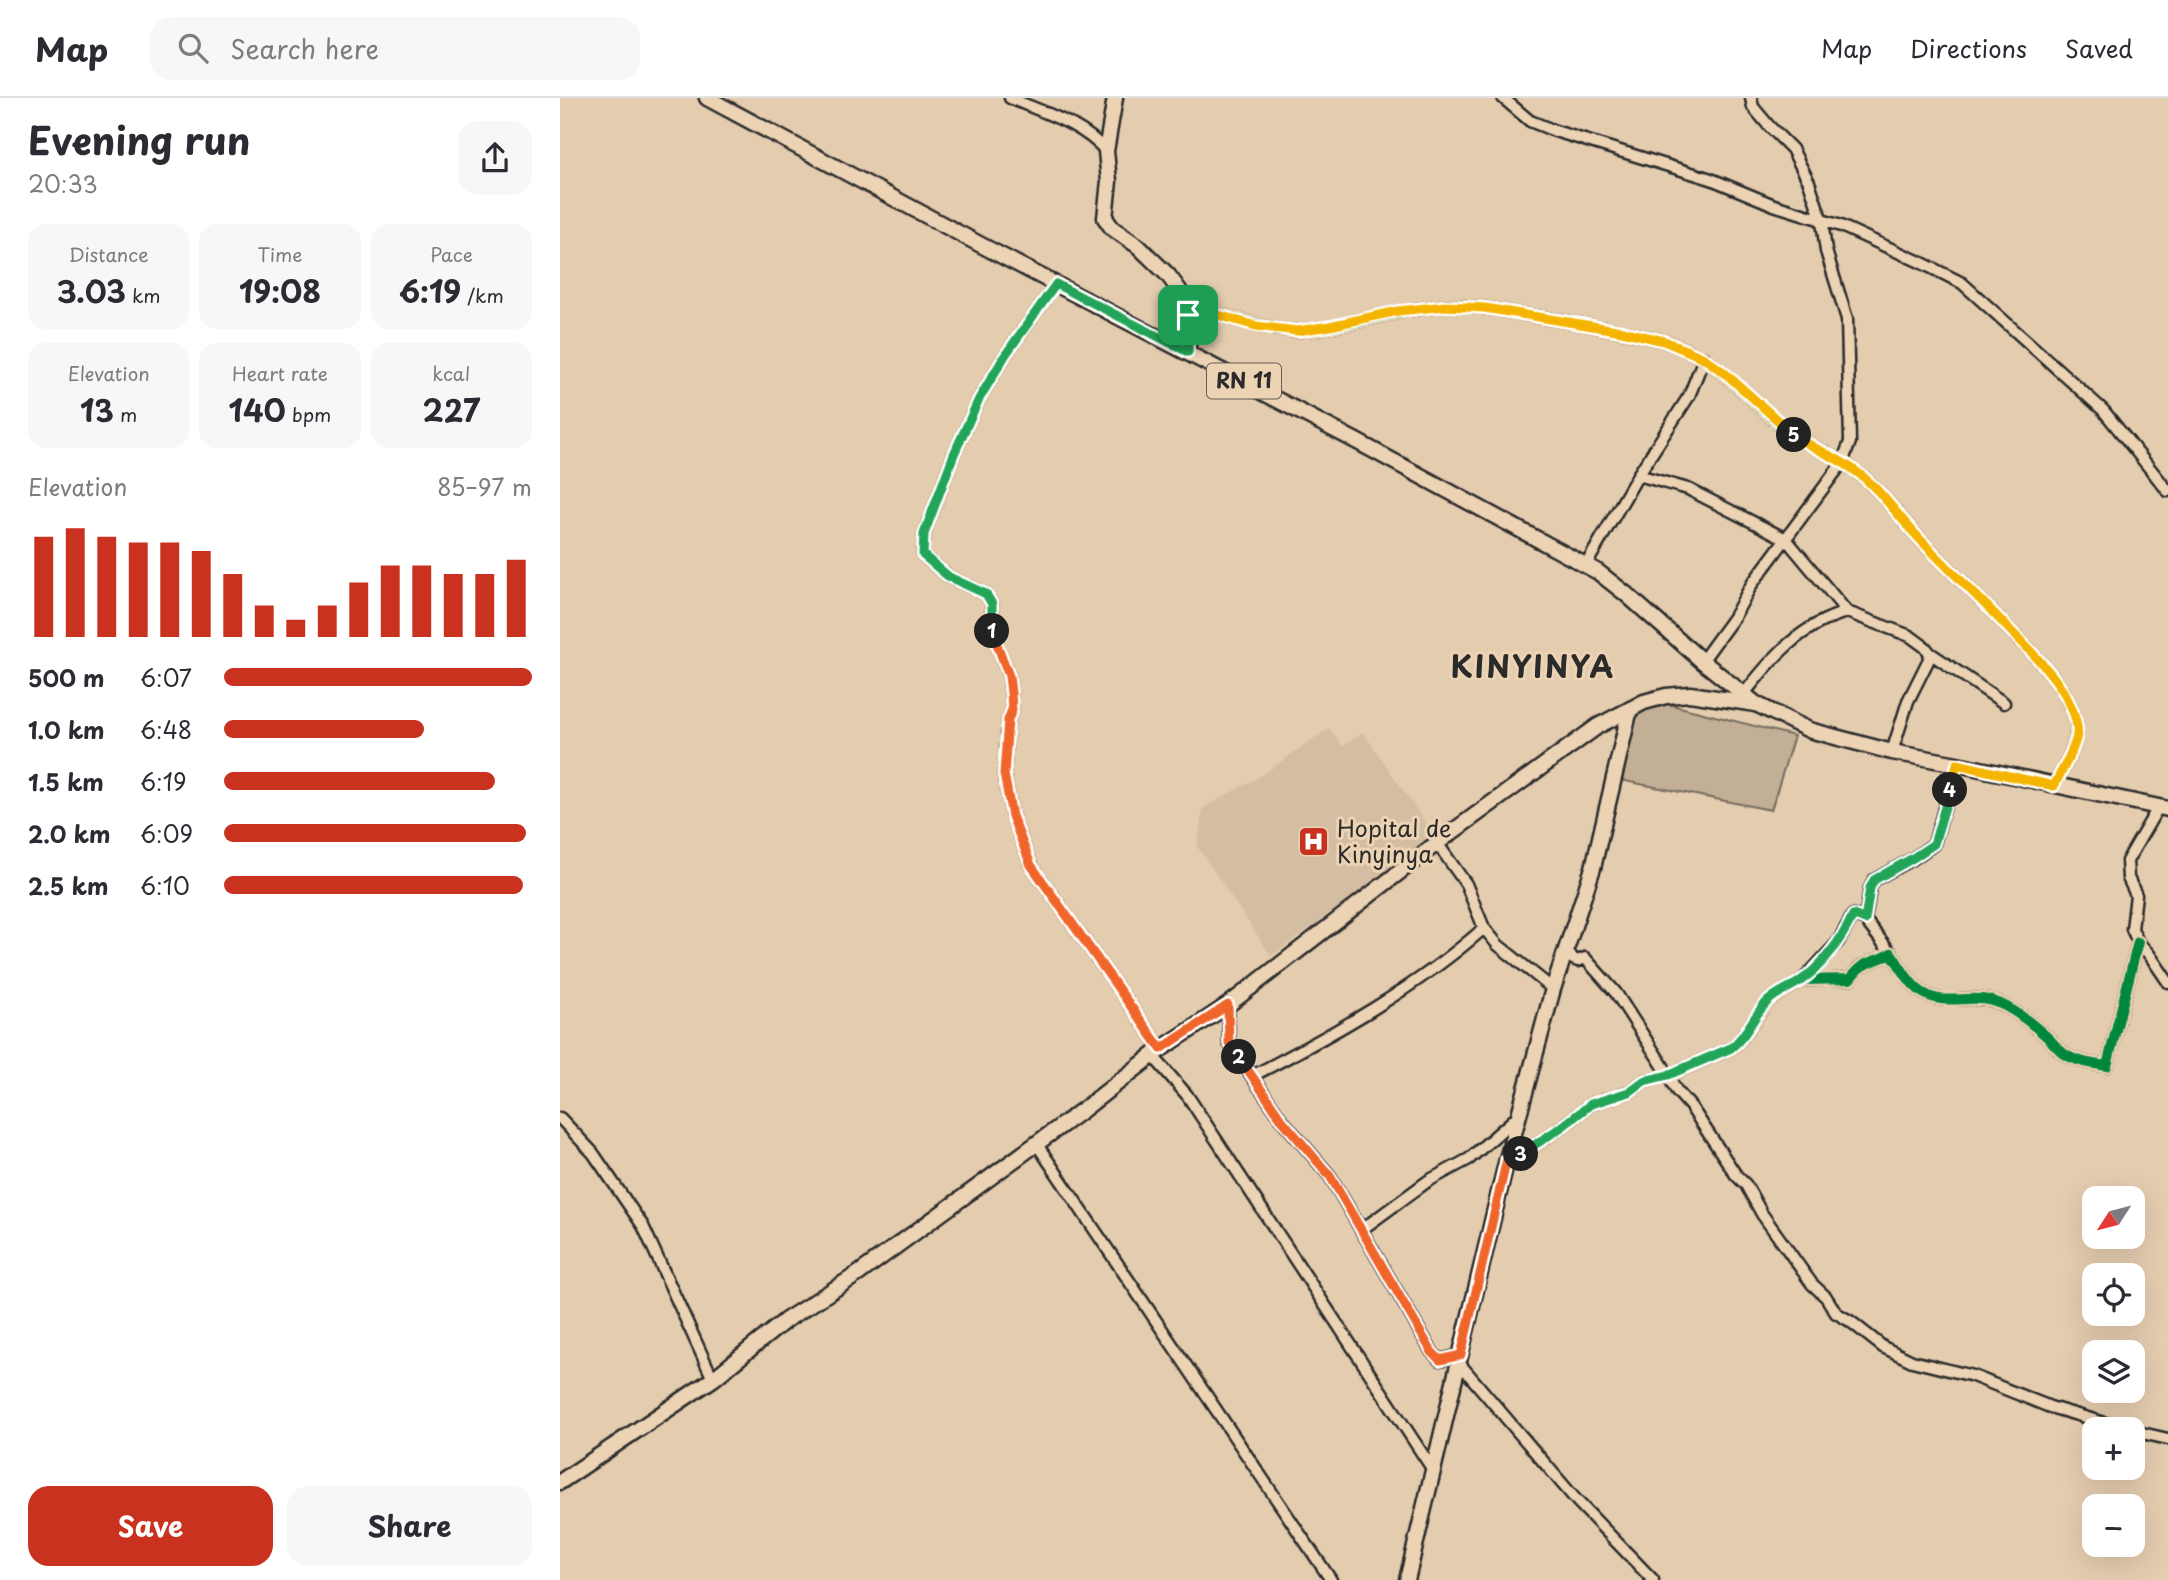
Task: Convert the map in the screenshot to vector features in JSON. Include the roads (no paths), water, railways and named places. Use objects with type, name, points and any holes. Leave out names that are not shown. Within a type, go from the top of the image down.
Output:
[{"type":"main road","name":"RN 11","points":[[706,98],[1586,565],[1626,594],[1756,704],[1810,730],[1892,752],[2164,808]]},
{"type":"main road","points":[[1115,98],[1106,151],[1109,181],[1106,222],[1138,246],[1168,275],[1179,290],[1188,315],[1188,352]]},
{"type":"main road","points":[[560,1482],[713,1379],[786,1320],[858,1274],[1157,1052],[1228,1005],[1437,843],[1598,726],[1655,698],[1690,694],[1756,704]]},
{"type":"main road","points":[[1407,1580],[1518,1116],[1553,989],[1593,868],[1630,709]]},
{"type":"street","points":[[1010,98],[1091,135],[1106,151]]},
{"type":"street","points":[[1503,98],[1530,121],[1711,179],[1774,205],[1842,226],[1962,283],[2103,410],[2168,491]]},
{"type":"street","points":[[1702,661],[1734,617],[1752,584],[1842,463],[1850,442],[1847,319],[1826,251],[1822,221],[1809,182],[1792,149],[1752,107],[1751,98]]},
{"type":"street","points":[[1056,284],[1006,354],[979,399],[954,454],[924,534],[923,555],[949,577],[986,594],[992,604],[992,633],[1011,685],[1012,710],[1008,720],[1004,774],[1012,816],[1031,865],[1433,1470]]},
{"type":"street","points":[[1188,315],[1215,314],[1256,326],[1297,331],[1398,311],[1446,306],[1485,308],[1622,331],[1664,341],[1704,358],[1726,374],[1782,425],[1806,443],[1855,470],[1873,486],[1915,534],[2056,680],[2075,716],[2078,730],[2075,743],[2054,786]]},
{"type":"street","points":[[1586,565],[1638,475],[1689,396],[1704,358]]},
{"type":"street","points":[[1638,475],[1688,489],[1786,539],[1847,612],[1910,636],[1930,653],[2004,703]]},
{"type":"street","points":[[1744,694],[1774,656],[1794,639],[1827,618],[1847,612]]},
{"type":"street","points":[[1892,752],[1908,701],[1930,653]]},
{"type":"street","points":[[1865,920],[1870,888],[1874,880],[1934,844],[1957,764]]},
{"type":"street","points":[[2164,808],[2127,861],[2128,878],[2136,895],[2132,929],[2138,942],[2168,982]]},
{"type":"street","points":[[1437,843],[1466,884],[1484,928],[1498,945],[1553,989]]},
{"type":"street","points":[[1507,1159],[1518,1157],[1591,1104],[1629,1092],[1644,1081],[1668,1075],[1731,1048],[1738,1043],[1769,1000],[1802,980],[1838,942],[1853,915],[1865,920],[1913,986],[1926,995],[1941,1000],[1979,998],[1994,1002],[2009,1008],[2046,1036],[2064,1054],[2078,1061],[2107,1066],[2138,942]]},
{"type":"street","points":[[1252,1076],[1407,987],[1453,956],[1484,928]]},
{"type":"street","points":[[1566,948],[1573,959],[1578,961],[1585,958],[1603,977],[1676,1090],[1691,1107],[1709,1137],[1746,1185],[1762,1214],[1836,1314],[1850,1321],[1883,1347],[1912,1361],[1973,1376],[2050,1407],[2085,1417]]},
{"type":"street","points":[[1802,980],[1850,979],[1859,965],[1880,960],[1891,953]]},
{"type":"street","points":[[1228,1005],[1229,1043],[1282,1120],[1330,1176],[1436,1358],[1460,1359],[1577,1501],[1653,1580]]},
{"type":"street","points":[[1361,1230],[1428,1181],[1469,1159],[1518,1116]]},
{"type":"street","points":[[560,1118],[593,1153],[643,1226],[713,1379]]},
{"type":"street","points":[[1036,1143],[1331,1580]]},
{"type":"street","points":[[2145,1433],[2168,1439]]},
{"type":"place","name":"Hopital de Kinyinya","points":[[1314,842]]},
{"type":"district","name":"KINYINYA","points":[[1533,668]]}]
